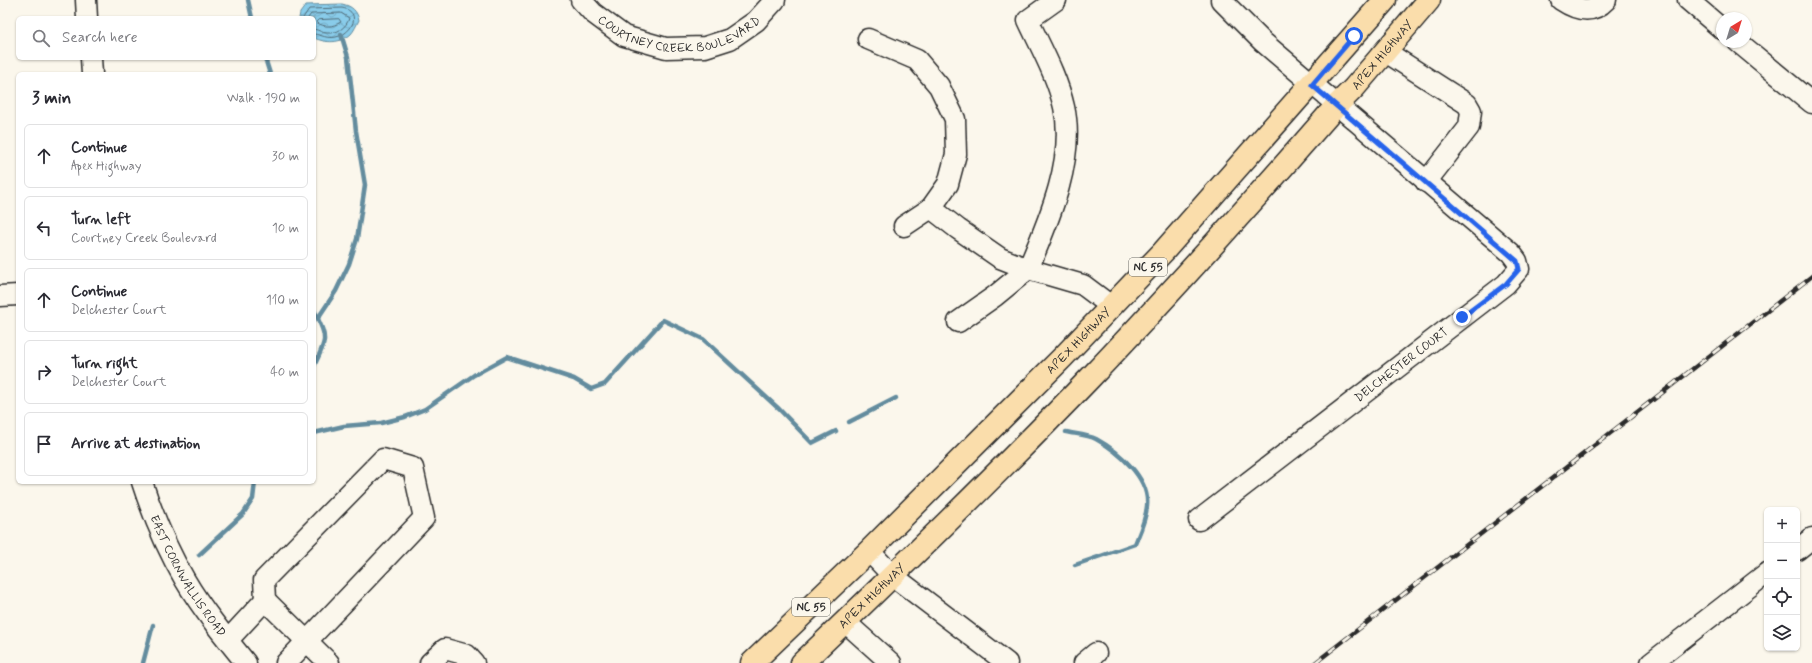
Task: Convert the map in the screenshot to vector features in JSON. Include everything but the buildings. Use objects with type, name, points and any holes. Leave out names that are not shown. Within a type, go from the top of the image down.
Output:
[{"type":"main road","name":"APEX HIGHWAY","points":[[752,663],[869,551],[978,443],[1111,306],[1168,246],[1312,85],[1385,0]]},
{"type":"main road","name":"APEX HIGHWAY","points":[[802,663],[893,576],[1095,372],[1188,273],[1336,105],[1354,88],[1386,52],[1429,0]]},
{"type":"street","points":[[86,0],[87,16]]},
{"type":"street","name":"COURTNEY CREEK BOULEVARD","points":[[581,0],[593,13],[624,36],[666,48],[705,47],[730,39],[756,21],[775,0]]},
{"type":"street","points":[[958,322],[995,296],[1028,269],[1048,220],[1060,184],[1066,143],[1064,109],[1054,76],[1028,20],[1056,0]]},
{"type":"street","points":[[1221,0],[1258,37],[1336,105]]},
{"type":"street","points":[[1561,0],[1571,7],[1585,11],[1600,6],[1606,0]]},
{"type":"street","points":[[1688,0],[1716,23]]},
{"type":"street","points":[[868,39],[917,60],[940,86],[955,119],[956,154],[948,184],[931,208],[904,226]]},
{"type":"street","points":[[1745,48],[1812,103]]},
{"type":"street","points":[[1386,52],[1467,104],[1471,111],[1469,127],[1426,182]]},
{"type":"street","points":[[91,60],[92,72]]},
{"type":"street","name":"DELCHESTER COURT","points":[[1199,520],[1506,284],[1519,269],[1517,261],[1511,253],[1336,105]]},
{"type":"street","points":[[931,208],[1000,258],[1028,269],[1083,286],[1111,306]]},
{"type":"street","points":[[0,296],[16,295]]},
{"type":"street","points":[[228,640],[264,600],[264,580],[383,459],[413,468],[424,518],[308,642],[286,663]]},
{"type":"street","name":"EAST CORNWALLIS ROAD","points":[[143,484],[152,514],[177,567],[200,603],[246,663]]},
{"type":"street","points":[[1800,548],[1812,538]]},
{"type":"street","points":[[869,551],[893,576],[1007,663]]},
{"type":"street","points":[[1651,663],[1764,575]]},
{"type":"street","points":[[264,600],[329,663]]},
{"type":"street","points":[[846,620],[853,629],[891,663]]},
{"type":"street","points":[[430,663],[445,650],[467,655],[474,663]]},
{"type":"water","points":[[342,4],[354,9],[359,20],[352,33],[342,40],[333,42],[323,41],[316,39],[316,16],[299,16],[306,5]]},
{"type":"waterway","points":[[248,0],[252,16]]},
{"type":"waterway","points":[[318,318],[336,291],[349,264],[357,239],[365,185],[356,131],[348,57],[341,34]]},
{"type":"waterway","points":[[266,60],[269,72]]},
{"type":"waterway","points":[[316,315],[324,338],[322,349],[316,362]]},
{"type":"waterway","points":[[316,433],[344,426],[381,423],[405,417],[425,409],[474,375],[507,357],[574,379],[591,389],[605,384],[663,320],[703,339],[779,409],[812,443],[836,431]]},
{"type":"waterway","points":[[849,422],[896,398]]},
{"type":"waterway","points":[[1066,432],[1096,439],[1123,458],[1138,476],[1147,496],[1145,516],[1135,544],[1075,565]]},
{"type":"waterway","points":[[199,555],[243,514],[253,499],[255,484]]},
{"type":"waterway","points":[[143,663],[153,625]]},
{"type":"railway","points":[[1315,663],[1812,276]]},
{"type":"route","points":[[1354,36],[1312,85],[1511,253],[1517,261],[1519,269],[1506,284],[1462,317]]}]
